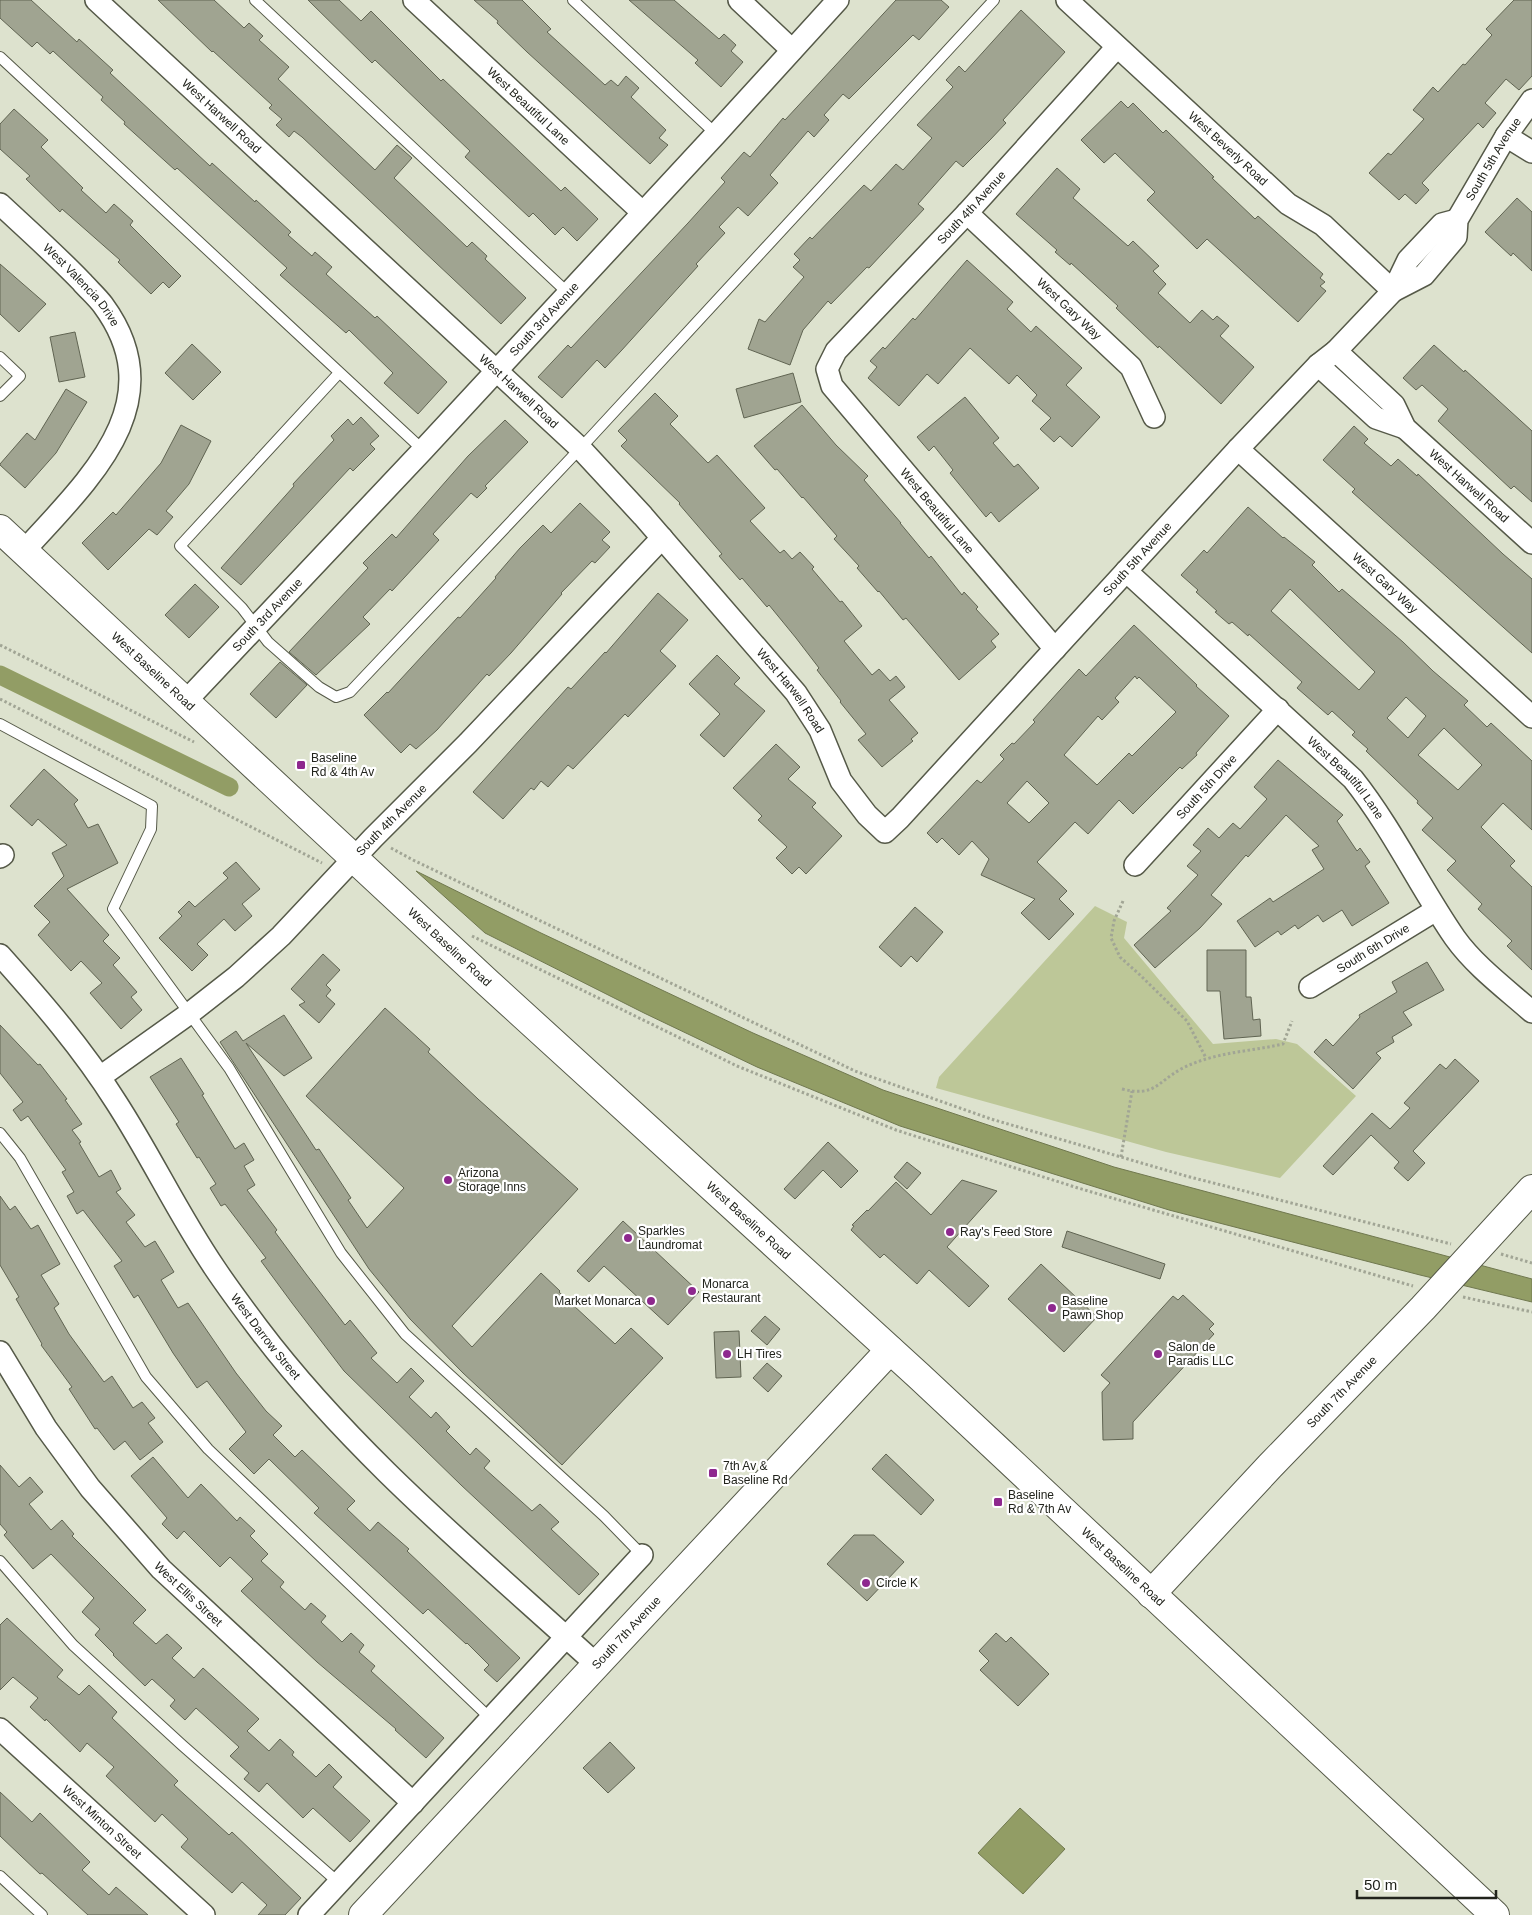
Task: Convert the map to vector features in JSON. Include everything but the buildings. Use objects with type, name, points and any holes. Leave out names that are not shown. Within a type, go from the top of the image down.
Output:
[{"type":"main road","name":"West Baseline Road","points":[[0,529],[354,858],[890,1350],[1495,1915]]},
{"type":"main road","name":"South 7th Avenue","points":[[1151,1594],[1270,1466],[1453,1288],[1474,1251],[1532,1189]]},
{"type":"main road","name":"South 7th Avenue","points":[[362,1915],[890,1350]]},
{"type":"street","name":"West Harwell Road","points":[[96,0],[581,449],[662,538],[796,693],[820,730],[841,781],[866,815],[885,832]]},
{"type":"street","name":"West Beautiful Lane","points":[[414,0],[642,212]]},
{"type":"street","points":[[739,0],[792,50]]},
{"type":"street","name":"South 3rd Avenue","points":[[185,702],[423,450],[838,0]]},
{"type":"street","name":"West Beverly Road","points":[[1067,0],[1288,204],[1323,225],[1394,291]]},
{"type":"street","name":"South 4th Avenue","points":[[827,370],[836,351],[967,213],[1118,47]]},
{"type":"street","name":"South 5th Avenue","points":[[885,832],[900,818],[1238,449],[1318,365],[1336,351],[1394,291],[1424,276],[1456,237],[1457,220],[1506,136],[1532,100]]},
{"type":"street","points":[[1506,136],[1532,152]]},
{"type":"street","name":"West Valencia Drive","points":[[0,204],[68,267],[103,304],[116,326],[130,367],[131,384],[120,426],[110,447],[80,491],[24,551]]},
{"type":"street","name":"West Gary Way","points":[[967,213],[1131,367],[1154,417]]},
{"type":"street","name":"South 5th Avenue","points":[[1394,291],[1408,260],[1442,224],[1457,220]]},
{"type":"street","points":[[1427,240],[1442,254]]},
{"type":"street","name":"West Harwell Road","points":[[1336,351],[1394,405],[1405,428],[1532,543]]},
{"type":"street","name":"West Harwell Road","points":[[1318,365],[1376,418],[1405,428]]},
{"type":"street","name":"West Beautiful Lane","points":[[827,370],[832,386],[1055,649]]},
{"type":"street","points":[[1359,402],[1374,386]]},
{"type":"street","name":"West Gary Way","points":[[1238,449],[1532,717]]},
{"type":"street","name":"South 4th Avenue","points":[[100,1077],[236,978],[281,936],[354,858],[468,743],[662,538]]},
{"type":"street","name":"West Beautiful Lane","points":[[1126,571],[1353,779],[1380,814],[1436,910],[1453,935],[1470,956],[1532,1012]]},
{"type":"street","name":"South 5th Drive","points":[[1135,865],[1278,709]]},
{"type":"street","name":"South 6th Drive","points":[[1310,986],[1436,910]]},
{"type":"street","name":"West Darrow Street","points":[[0,955],[58,1020],[100,1077],[214,1267],[296,1377],[327,1412],[434,1517],[597,1665]]},
{"type":"street","name":"West Ellis Street","points":[[0,1352],[46,1428],[84,1481],[161,1569],[413,1803]]},
{"type":"street","points":[[309,1915],[642,1555]]},
{"type":"street","name":"West Minton Street","points":[[0,1729],[204,1915]]},
{"type":"lane","points":[[255,0],[568,293]]},
{"type":"lane","points":[[573,0],[716,134]]},
{"type":"lane","points":[[339,373],[180,546],[242,608],[268,642],[319,688],[336,697],[350,692],[581,449],[994,0]]},
{"type":"lane","points":[[0,57],[423,450]]},
{"type":"lane","points":[[0,358],[20,376],[0,396]]},
{"type":"lane","points":[[0,724],[152,806],[152,829],[113,908],[229,1068],[341,1252],[405,1334],[604,1516],[642,1555]]},
{"type":"lane","points":[[0,1133],[20,1158],[146,1377],[208,1449],[491,1719]]},
{"type":"lane","points":[[0,1561],[73,1645],[182,1745],[339,1883]]},
{"type":"lane","points":[[0,1876],[42,1915]]},
{"type":"path","points":[[0,645],[179,735]]},
{"type":"path","points":[[0,699],[311,858]]},
{"type":"path","points":[[395,850],[854,1071],[991,1119],[1121,1157],[1474,1251],[1532,1263]]},
{"type":"path","points":[[1123,901],[1114,921],[1111,938],[1120,957],[1187,1022],[1206,1058]]},
{"type":"path","points":[[486,942],[737,1066],[896,1130],[1078,1188],[1419,1287]]},
{"type":"path","points":[[1122,1089],[1140,1092],[1157,1087],[1172,1075],[1206,1058],[1283,1044],[1292,1021]]},
{"type":"path","points":[[1121,1157],[1132,1091]]},
{"type":"path","points":[[1453,1288],[1532,1312]]},
{"type":"shaded area","points":[[416,871],[541,933],[753,1033],[883,1090],[1114,1167],[1532,1279],[1532,1302],[1169,1210],[900,1126],[757,1067],[485,933]]},
{"type":"shaded area","points":[[1095,906],[1127,922],[1124,938],[1213,1044],[1276,1039],[1297,1044],[1356,1096],[1280,1178],[1166,1152],[936,1088],[939,1077]]},
{"type":"shaded area","points":[[1020,1808],[1065,1849],[1023,1894],[978,1853]]},
{"type":"waterway","points":[[0,675],[229,787]]},
{"type":"place","name":"Baseline Rd & 4th Av","points":[[301,765]]},
{"type":"place","name":"Arizona Storage Inns","points":[[448,1180]]},
{"type":"place","name":"Ray's Feed Store","points":[[950,1232]]},
{"type":"place","name":"Sparkles Laundromat","points":[[628,1238]]},
{"type":"place","name":"Monarca Restaurant","points":[[692,1291]]},
{"type":"place","name":"Market Monarca","points":[[651,1301]]},
{"type":"place","name":"Baseline Pawn Shop","points":[[1052,1308]]},
{"type":"place","name":"LH Tires","points":[[727,1354]]},
{"type":"place","name":"Salon de Paradis LLC","points":[[1158,1354]]},
{"type":"place","name":"7th Av & Baseline Rd","points":[[713,1473]]},
{"type":"place","name":"Baseline Rd & 7th Av","points":[[998,1502]]},
{"type":"place","name":"Circle K","points":[[866,1583]]}]
